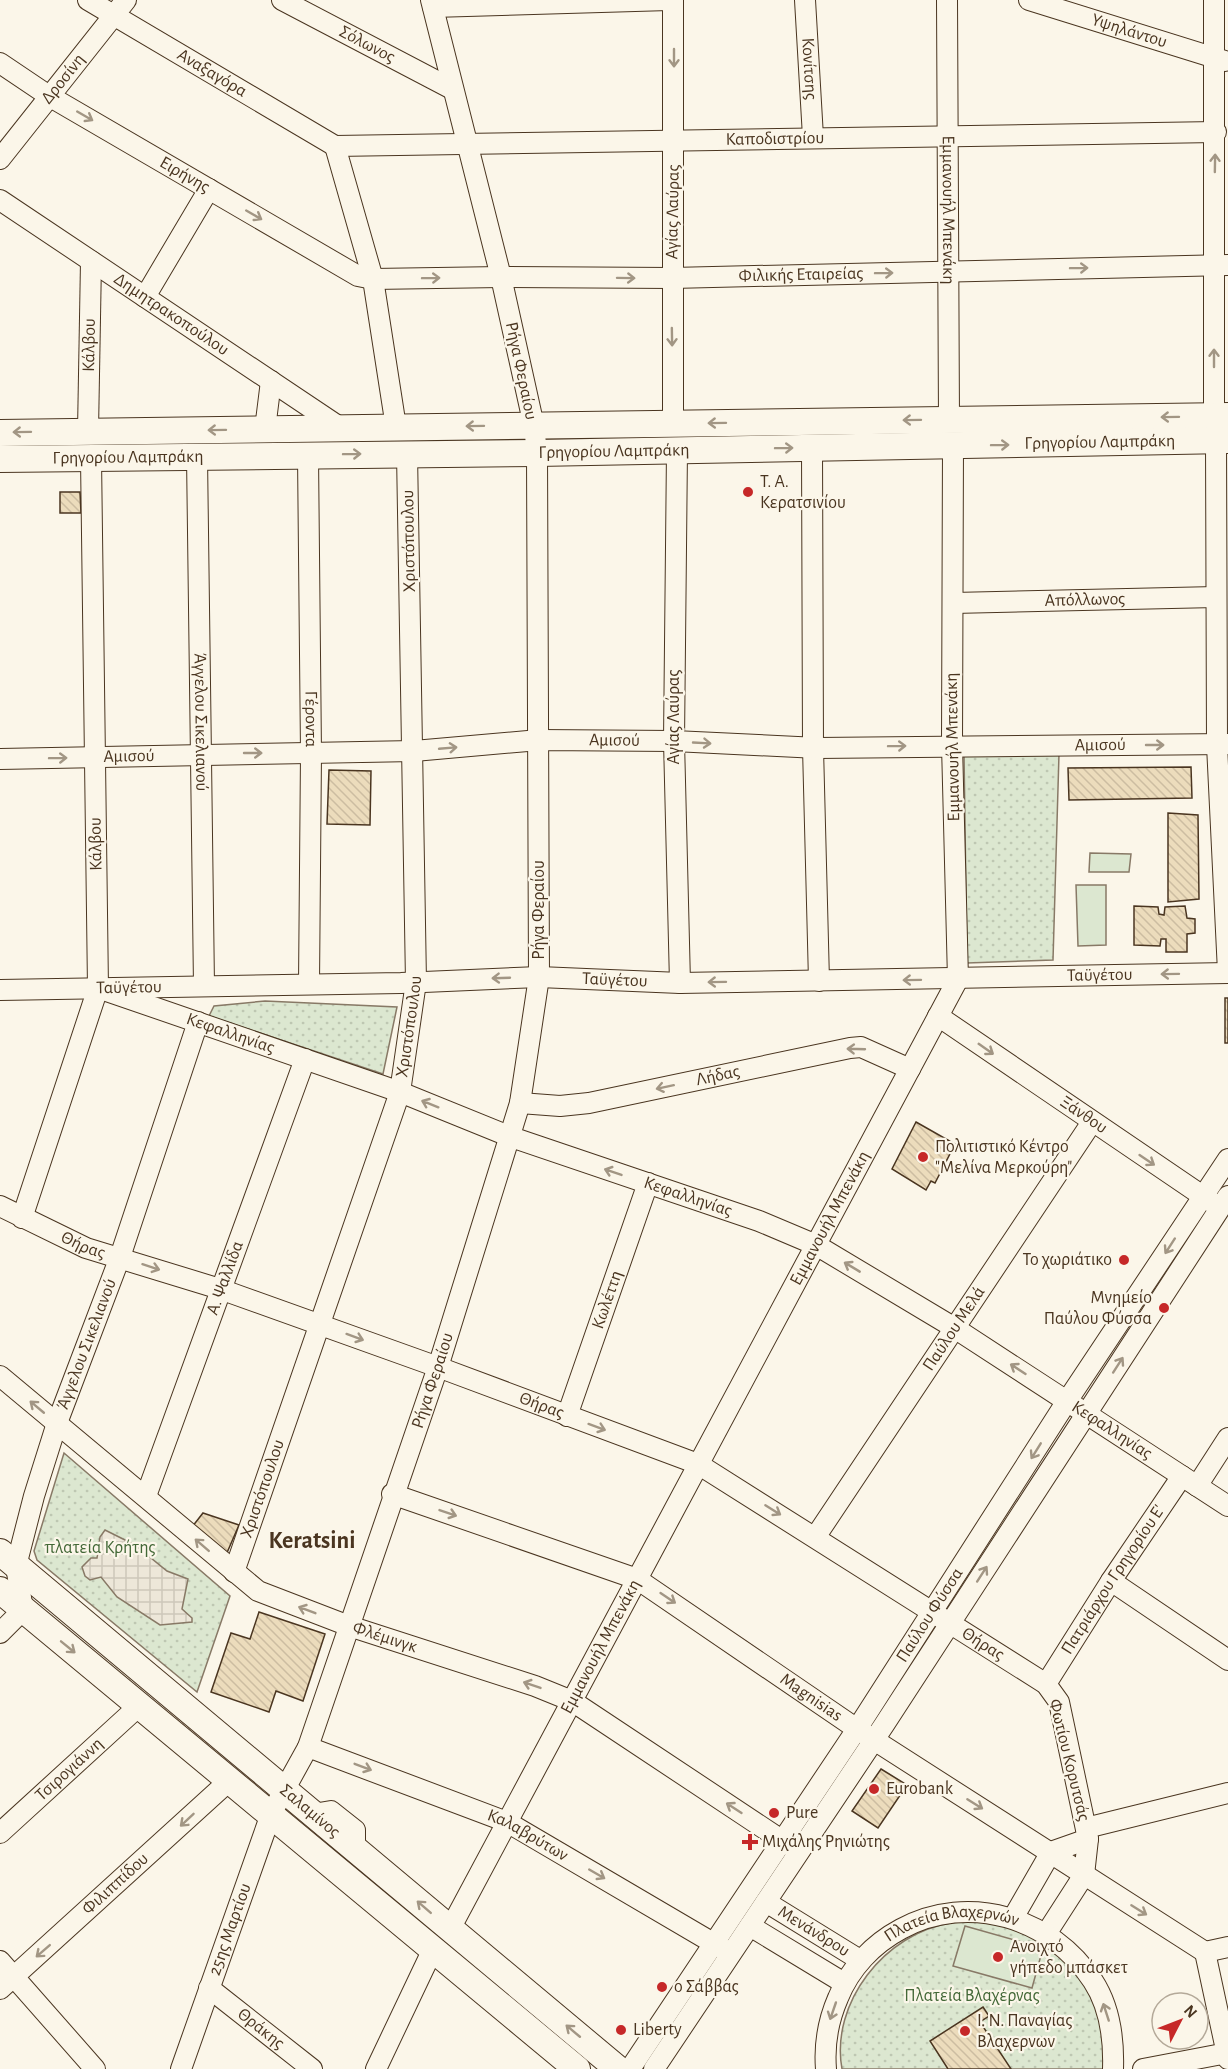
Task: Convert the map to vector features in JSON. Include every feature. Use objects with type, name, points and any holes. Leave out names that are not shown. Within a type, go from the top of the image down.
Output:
[{"type":"main road","name":"Γρηγορίου Λαμπράκη","points":[[0,433],[949,420],[1222,428]]},
{"type":"main road","name":"Γρηγορίου Λαμπράκη","points":[[0,459],[537,453],[953,445],[1222,428]]},
{"type":"main road","name":"Σαλαμίνος","points":[[8,1559],[618,2069]]},
{"type":"main road","name":"Σαλαμίνος","points":[[0,1589],[22,1610],[140,1705],[577,2069]]},
{"type":"street","name":"Αναξαγόρα","points":[[88,0],[121,7],[334,146]]},
{"type":"street","name":"Σόλωνος","points":[[282,0],[452,89]]},
{"type":"street","points":[[432,3],[671,0]]},
{"type":"street","name":"Αγίας Λαύρας","points":[[671,0],[674,139],[673,424]]},
{"type":"street","name":"Κονίτσης","points":[[805,0],[813,137]]},
{"type":"street","name":"Εμμανουήλ Μπενάκη","points":[[947,0],[950,136],[949,420]]},
{"type":"street","name":"Υψηλάντου","points":[[1029,0],[1221,59]]},
{"type":"street","points":[[1214,0],[1221,59],[1216,132],[1221,265],[1222,428],[1216,597],[1228,973]]},
{"type":"street","name":"Ρήγα Φεραίου","points":[[285,1790],[308,1747],[392,1494],[438,1366],[511,1137],[520,1103],[537,1002],[539,976],[539,740],[537,453],[534,426],[501,277],[432,3]]},
{"type":"street","name":"Δροσίνη","points":[[0,159],[121,7]]},
{"type":"street","name":"Ειρήνης","points":[[0,63],[49,96],[358,276],[373,279]]},
{"type":"street","name":"Καποδιστρίου","points":[[334,146],[1216,132]]},
{"type":"street","points":[[334,146],[373,279],[396,428]]},
{"type":"street","points":[[145,297],[209,189]]},
{"type":"street","name":"Δημητρακοπούλου","points":[[0,200],[341,428]]},
{"type":"street","name":"Κάλβου","points":[[88,431],[91,261]]},
{"type":"street","name":"Φιλικής Εταιρείας","points":[[373,279],[672,278],[1221,265]]},
{"type":"street","points":[[265,429],[271,381]]},
{"type":"street","name":"Εμμανουήλ Μπενάκη","points":[[450,1929],[958,979],[952,745],[953,445]]},
{"type":"street","points":[[812,448],[813,748],[819,981]]},
{"type":"street","name":"Αγίας Λαύρας","points":[[677,450],[674,741],[680,983]]},
{"type":"street","name":"Χριστόπουλου","points":[[234,1572],[400,1092],[416,982],[414,751],[407,453]]},
{"type":"street","name":"Γέροντα","points":[[308,455],[311,753],[309,984]]},
{"type":"street","name":"Άγγελου Σικελιανού","points":[[197,456],[204,986]]},
{"type":"street","name":"Κάλβου","points":[[22,1218],[98,988],[91,458]]},
{"type":"street","name":"Απόλλωνος","points":[[953,603],[1216,597]]},
{"type":"street","name":"Αμισού","points":[[0,759],[200,753],[414,751],[539,740],[674,741],[813,748],[952,745],[1222,745]]},
{"type":"street","name":"Ταϋγέτου","points":[[0,990],[416,982],[539,976],[680,983],[1228,973]]},
{"type":"street","name":"Κεφαλληνίας","points":[[98,988],[400,1092],[511,1137],[759,1221],[816,1245],[953,1327],[1228,1506]]},
{"type":"street","name":"Ξάνθου","points":[[938,1016],[1202,1198],[1225,1205]]},
{"type":"street","name":"Άγγελου Σικελιανού","points":[[8,1559],[120,1257],[198,1022]]},
{"type":"street","name":"Λήδας","points":[[520,1103],[560,1106],[589,1103],[861,1047],[910,1069]]},
{"type":"street","name":"Α. Ψαλλίδα","points":[[146,1496],[305,1059]]},
{"type":"street","name":"Παύλου Μελά","points":[[816,1536],[953,1327],[1092,1122]]},
{"type":"street","name":"Παύλου Φύσσα","points":[[942,1618],[1067,1401],[1228,1159]]},
{"type":"street","name":"Κωλέττη","points":[[567,1416],[648,1183]]},
{"type":"street","name":"Παύλου Φύσσα","points":[[654,2069],[799,1852],[865,1735],[942,1618],[1086,1413],[1225,1205]]},
{"type":"street","name":"Θήρας","points":[[0,1206],[86,1248],[220,1289],[438,1366],[699,1464],[816,1536],[1046,1684]]},
{"type":"street","name":"Φλέμινγκ","points":[[0,1376],[258,1591],[349,1626],[534,1686],[572,1701],[799,1852]]},
{"type":"street","name":"Πατριάρχου Γρηγορίου Ε'","points":[[1046,1684],[1111,1581],[1189,1481],[1228,1438]]},
{"type":"street","name":"Magnisias","points":[[392,1494],[637,1579],[865,1735],[1205,1952]]},
{"type":"street","points":[[0,1589],[8,1559]]},
{"type":"street","points":[[0,1633],[22,1610],[8,1559]]},
{"type":"street","points":[[1111,1581],[1228,1660]]},
{"type":"street","name":"Φωτίου Κορυτσάς","points":[[1046,1684],[1059,1702],[1087,1833],[1084,1875]]},
{"type":"street","name":"Τσιρογιάννη","points":[[0,1833],[140,1705]]},
{"type":"street","name":"Παύλου Φύσσα","points":[[630,2069],[782,1840],[865,1735]]},
{"type":"street","name":"Καλαβρύτων","points":[[308,1747],[507,1822],[731,1953]]},
{"type":"street","name":"Φιλιππίδου","points":[[7,1983],[230,1780]]},
{"type":"street","name":"25ης Μαρτίου","points":[[181,2069],[271,1814],[285,1790]]},
{"type":"street","points":[[1087,1833],[1228,1793]]},
{"type":"street","name":"Φωτίου Κορυτσάς","points":[[1051,1852],[1087,1833]]},
{"type":"street","points":[[1013,1918],[1051,1852]]},
{"type":"street","points":[[1046,1934],[1084,1875]]},
{"type":"street","name":"Μενάνδρου","points":[[766,1902],[860,1960]]},
{"type":"street","name":"Πλατεία Βλαχερνών","points":[[826,2069],[824,2052],[830,2016],[844,1983],[860,1960],[886,1937],[916,1921],[950,1912],[985,1912],[1013,1918],[1046,1934],[1075,1957],[1094,1983],[1107,2012],[1113,2043],[1113,2069]]},
{"type":"street","name":"Μενάνδρου","points":[[750,1926],[844,1983]]},
{"type":"street","points":[[1143,2069],[1227,2056],[1205,1952],[1228,1947]]},
{"type":"street","points":[[376,2069],[433,1949]]},
{"type":"street","points":[[0,1961],[7,1983],[95,2069]]},
{"type":"street","name":"Θράκης","points":[[209,1988],[312,2069]]},
{"type":"green space","points":[[964,754],[1059,754],[1053,960],[967,963]]},
{"type":"green space","points":[[1090,853],[1131,854],[1129,872],[1089,872]]},
{"type":"green space","points":[[1076,885],[1106,885],[1106,945],[1078,946]]},
{"type":"green space","points":[[265,1001],[397,1007],[383,1074],[209,1016],[214,1006]]},
{"type":"green space","name":"πλατεία Κρήτης","points":[[64,1453],[230,1596],[197,1692],[37,1560],[34,1551]]},
{"type":"green space","points":[[328,1844],[431,1930],[484,1964],[487,1969],[431,1934],[327,1847]]},
{"type":"green space","name":"Πλατεία Βλαχέρνας","points":[[956,1922],[992,1922],[1032,1935],[1066,1959],[1091,1993],[1105,2033],[1105,2069],[842,2069],[841,2044],[845,2020],[854,1996],[867,1975],[884,1956],[904,1941],[927,1929]]},
{"type":"green space","name":"Ανοιχτό γήπεδο μπάσκετ","points":[[965,1926],[1043,1948],[1032,1988],[953,1966]]},
{"type":"shaded area","points":[[105,1530],[135,1545],[167,1571],[188,1579],[182,1609],[192,1618],[192,1622],[160,1625],[117,1597],[101,1577],[90,1580],[85,1576],[82,1567],[91,1558],[97,1558],[100,1537]]},
{"type":"building","points":[[60,492],[80,492],[81,513],[60,513]]},
{"type":"building","points":[[1191,767],[1192,798],[1069,800],[1068,768]]},
{"type":"building","points":[[329,770],[371,771],[370,825],[327,824]]},
{"type":"building","points":[[1168,813],[1198,815],[1199,899],[1168,902]]},
{"type":"building","points":[[1134,906],[1158,907],[1159,914],[1164,915],[1165,907],[1185,906],[1187,918],[1195,919],[1195,933],[1187,934],[1187,952],[1166,952],[1166,939],[1161,939],[1160,946],[1134,945]]},
{"type":"building","points":[[1225,998],[1228,998],[1228,1043],[1225,1043]]},
{"type":"building","name":"Πολιτιστικό Κέντρο \"Μελίνα Μερκούρη\"","points":[[916,1122],[955,1144],[935,1183],[931,1181],[926,1190],[892,1169]]},
{"type":"building","points":[[203,1513],[239,1525],[226,1555],[192,1527]]},
{"type":"building","points":[[259,1612],[325,1634],[303,1701],[276,1691],[269,1712],[211,1692],[231,1633],[250,1639]]},
{"type":"building","points":[[881,1769],[907,1785],[878,1828],[852,1811]]},
{"type":"building","name":"Ι. Ν. Παναγίας Βλαχερνων","points":[[983,2007],[989,2016],[980,2022],[1011,2069],[948,2069],[930,2041]]},
{"type":"place","name":"Τ. Α. Κερατσινίου","points":[[748,492]]},
{"type":"place","name":"Πολιτιστικό Κέντρο \"Μελίνα Μερκούρη\"","points":[[923,1157]]},
{"type":"place","name":"Το χωριάτικο","points":[[1124,1260]]},
{"type":"place","name":"Μνημείο Παύλου Φύσσα","points":[[1164,1308]]},
{"type":"place","name":"Eurobank","points":[[874,1789]]},
{"type":"place","name":"Pure","points":[[774,1813]]},
{"type":"place","name":"Μιχάλης Ρηνιώτης","points":[[750,1842]]},
{"type":"place","name":"Ανοιχτό γήπεδο μπάσκετ","points":[[998,1957]]},
{"type":"place","name":"ο Σάββας","points":[[662,1987]]},
{"type":"place","name":"Liberty","points":[[621,2030]]},
{"type":"place","name":"Ι. Ν. Παναγίας Βλαχερνων","points":[[965,2031]]},
{"type":"district","name":"Keratsini","points":[[312,1541]]}]
